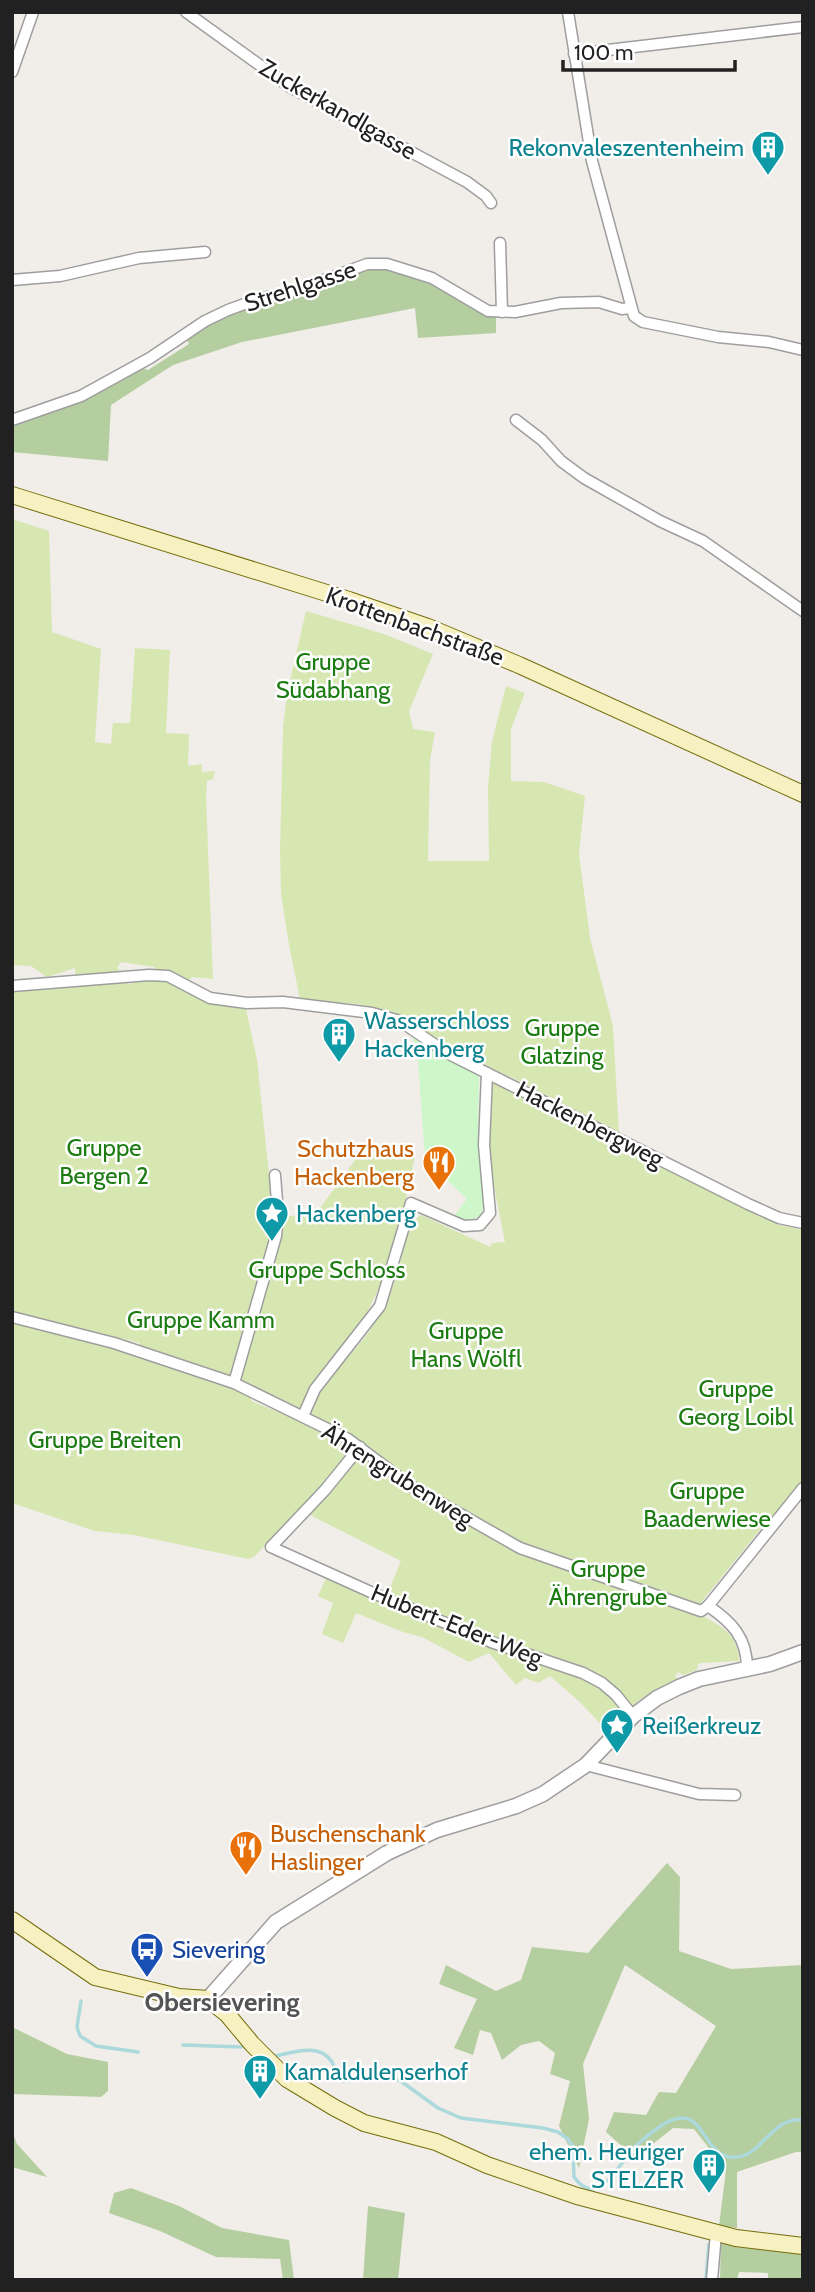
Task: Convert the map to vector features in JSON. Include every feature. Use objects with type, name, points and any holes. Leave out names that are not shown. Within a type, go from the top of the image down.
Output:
[{"type":"main road","name":"Krottenbachstraße","points":[[12,495],[428,627],[519,665],[803,794]]},
{"type":"main road","points":[[12,1920],[95,1977],[179,1997],[208,1998],[227,2014],[252,2044],[288,2079],[353,2118],[377,2127],[436,2141],[487,2165],[563,2192],[716,2233],[803,2246]]},
{"type":"street","points":[[12,72],[33,12]]},
{"type":"street","name":"Zuckerkandlgasse","points":[[187,12],[290,87],[467,182],[491,203]]},
{"type":"street","points":[[568,12],[592,160],[631,309]]},
{"type":"street","points":[[574,54],[803,27]]},
{"type":"street","points":[[500,243],[502,312]]},
{"type":"street","points":[[12,280],[60,276],[139,258],[205,251]]},
{"type":"street","name":"Strehlgasse","points":[[12,420],[81,396],[150,358],[205,321],[228,310],[258,299],[294,291],[367,264],[387,264],[413,271],[451,288],[488,311],[515,312],[561,303],[599,302],[631,309],[634,316],[643,321],[718,337],[769,342],[803,350]]},
{"type":"street","points":[[516,420],[584,478],[660,521],[703,541],[803,611]]},
{"type":"street","name":"Hackenbergweg","points":[[12,986],[149,975],[168,976],[210,998],[247,1003],[283,1002],[372,1013],[400,1021],[447,1052],[748,1204],[779,1218],[803,1223]]},
{"type":"street","points":[[303,1416],[315,1390],[380,1306],[411,1203],[464,1226],[480,1225],[490,1213],[484,1145],[487,1073]]},
{"type":"street","points":[[234,1383],[276,1236],[278,1215],[275,1175]]},
{"type":"street","name":"Ährengrubenweg","points":[[12,1317],[114,1343],[234,1383],[360,1447],[411,1486],[520,1548],[701,1611],[708,1606]]},
{"type":"street","name":"Hubert-Eder-Weg","points":[[360,1447],[271,1547],[479,1637],[583,1673],[602,1683],[616,1695],[633,1716]]},
{"type":"street","points":[[747,1668],[747,1652],[740,1635],[725,1618],[708,1606],[803,1488]]},
{"type":"street","points":[[208,1998],[267,1931],[284,1917],[387,1853],[437,1830],[516,1806],[543,1794],[586,1765],[633,1716],[679,1687],[699,1679],[770,1664],[803,1652]]},
{"type":"street","points":[[586,1765],[699,1794],[735,1795]]},
{"type":"street","points":[[712,2280],[716,2233]]},
{"type":"green space","points":[[366,267],[401,272],[434,283],[496,316],[496,333],[418,338],[415,308],[242,342],[173,365],[111,405],[108,461],[12,452],[12,428],[17,423],[80,402],[140,367],[148,370],[189,344],[185,336],[214,319]]},
{"type":"green space","points":[[12,519],[49,531],[52,632],[101,649],[95,742],[111,744],[113,723],[130,723],[135,648],[170,650],[166,733],[189,734],[188,766],[202,764],[202,772],[215,771],[213,779],[207,781],[206,797],[213,979],[192,977],[189,980],[180,975],[157,973],[154,967],[121,962],[117,968],[124,975],[76,979],[75,968],[47,977],[31,966],[12,965]]},
{"type":"green space","points":[[306,611],[384,634],[433,654],[409,711],[413,729],[435,732],[430,760],[428,861],[489,861],[488,787],[492,742],[506,686],[525,693],[511,729],[511,781],[544,782],[585,796],[579,854],[590,938],[613,1026],[619,1133],[513,1078],[447,1049],[391,1011],[357,1004],[300,999],[281,894],[280,851],[283,728],[287,694]]},
{"type":"green space","name":"Gruppe Bergen 2","points":[[152,979],[165,980],[246,1009],[257,1060],[274,1223],[268,1254],[230,1378],[139,1347],[140,1343],[120,1338],[118,1341],[12,1311],[12,990],[128,984]]},
{"type":"green space","points":[[412,1034],[479,1076],[478,1143],[484,1200],[482,1213],[473,1220],[463,1221],[453,1217],[467,1199],[425,1159],[418,1060]]},
{"type":"green space","points":[[496,1082],[779,1225],[803,1230],[803,1484],[767,1525],[763,1526],[695,1613],[726,1631],[735,1644],[739,1661],[701,1663],[698,1664],[697,1670],[683,1675],[678,1672],[675,1676],[677,1679],[639,1700],[606,1730],[550,1676],[538,1683],[525,1678],[516,1685],[489,1653],[469,1662],[422,1637],[356,1613],[343,1643],[322,1634],[333,1603],[318,1596],[327,1576],[387,1595],[401,1561],[308,1514],[358,1454],[442,1510],[486,1534],[341,1429],[243,1384],[242,1377],[285,1216],[315,1215],[358,1156],[415,1156],[390,1261],[370,1306],[337,1360],[341,1365],[384,1308],[408,1230],[421,1215],[490,1247],[492,1243],[505,1242],[492,1176],[489,1143],[492,1085]]},
{"type":"green space","name":"Gruppe Breiten","points":[[12,1321],[134,1353],[194,1373],[251,1398],[251,1401],[316,1427],[352,1446],[352,1449],[326,1481],[254,1557],[248,1559],[134,1535],[95,1531],[12,1503]]},
{"type":"green space","points":[[667,1863],[680,1877],[679,1951],[731,1969],[803,1965],[803,2152],[737,2172],[737,2228],[719,2226],[726,2170],[694,2129],[673,2128],[635,2158],[606,2132],[614,2112],[646,2115],[659,2092],[676,2093],[716,2026],[625,1965],[583,2064],[589,2119],[579,2168],[559,2126],[570,2081],[550,2074],[555,2053],[539,2041],[521,2045],[502,2060],[491,2033],[480,2030],[473,2055],[454,2048],[477,1999],[439,1984],[446,1965],[496,1991],[521,1980],[532,1947],[588,1953]]},
{"type":"green space","points":[[12,2027],[67,2054],[108,2062],[108,2091],[101,2097],[12,2094]]},
{"type":"green space","points":[[12,2131],[17,2144],[47,2177],[12,2167]]},
{"type":"green space","points":[[131,2188],[179,2206],[222,2228],[289,2240],[294,2280],[283,2280],[280,2259],[216,2257],[160,2231],[109,2213],[114,2193]]},
{"type":"green space","points":[[368,2206],[405,2213],[398,2280],[363,2280]]},
{"type":"green space","points":[[721,2243],[744,2248],[803,2252],[803,2280],[768,2280],[768,2273],[739,2272],[737,2280],[720,2280]]},
{"type":"waterway","points":[[81,2001],[77,2027],[80,2036],[96,2046],[138,2052]]},
{"type":"waterway","points":[[183,2045],[241,2047]]},
{"type":"waterway","points":[[274,2056],[305,2050],[320,2052],[332,2062],[337,2075],[343,2081],[389,2076],[438,2108],[461,2118],[558,2132],[568,2139],[573,2147],[574,2177],[583,2186],[591,2189],[600,2187],[607,2181],[643,2139],[662,2125],[676,2119],[686,2118],[694,2122],[720,2153],[730,2157],[750,2152],[781,2125],[803,2120]]},
{"type":"waterway","points":[[706,2278],[709,2244]]},
{"type":"place","name":"Rekonvaleszentenheim","points":[[768,177]]},
{"type":"place","name":"Wasserschloss Hackenberg","points":[[339,1064]]},
{"type":"place","name":"Schutzhaus Hackenberg","points":[[439,1192]]},
{"type":"place","name":"Hackenberg","points":[[272,1243]]},
{"type":"place","name":"Reißerkreuz","points":[[617,1755]]},
{"type":"place","name":"Buschenschank Haslinger","points":[[246,1877]]},
{"type":"place","name":"Sievering","points":[[147,1979]]},
{"type":"place","name":"Kamaldulenserhof","points":[[260,2101]]},
{"type":"place","name":"ehem. Heuriger STELZER","points":[[709,2195]]},
{"type":"district","name":"Obersievering","points":[[222,2002]]},
{"type":"park label","name":"Gruppe Südabhang","points":[[333,675]]},
{"type":"park label","name":"Gruppe Glatzing","points":[[562,1041]]},
{"type":"park label","name":"Gruppe Schloss","points":[[327,1269]]},
{"type":"park label","name":"Gruppe Kamm","points":[[201,1319]]},
{"type":"park label","name":"Gruppe Hans Wölfl","points":[[466,1344]]},
{"type":"park label","name":"Gruppe Georg Loibl","points":[[736,1402]]},
{"type":"park label","name":"Gruppe Baaderwiese","points":[[707,1504]]},
{"type":"park label","name":"Gruppe Ährengrube","points":[[608,1582]]}]
